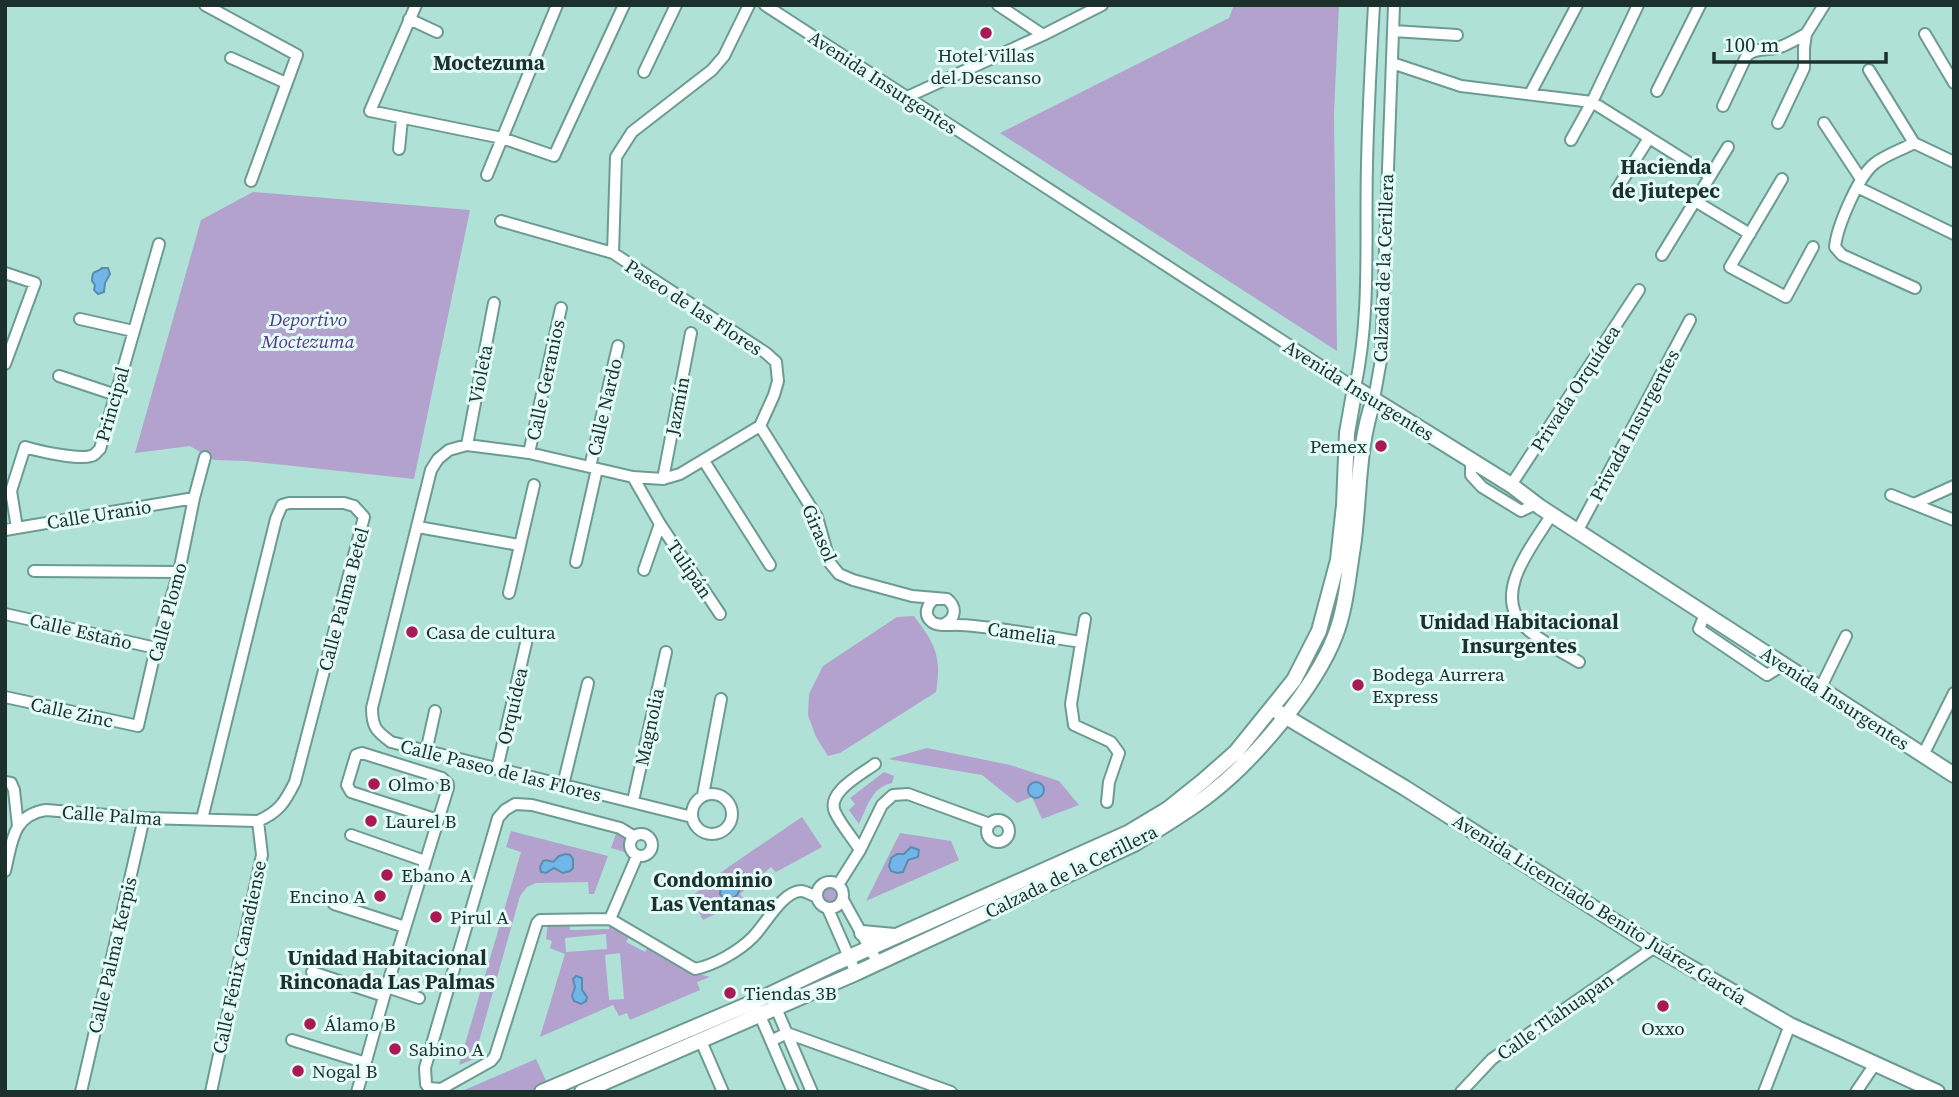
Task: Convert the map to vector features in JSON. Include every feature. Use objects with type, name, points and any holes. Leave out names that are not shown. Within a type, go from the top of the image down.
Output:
[{"type":"main road","name":"Avenida Insurgentes","points":[[1355,388],[1511,485],[1536,504],[1954,775]]},
{"type":"main road","name":"Calzada de la Cerillera","points":[[1279,712],[1320,631],[1338,560],[1347,433],[1355,388]]},
{"type":"main road","name":"Calzada de la Cerillera","points":[[773,1001],[856,973],[1134,844],[1211,793],[1279,712],[1315,677],[1331,647],[1339,625],[1353,544],[1360,460],[1367,419],[1374,399]]},
{"type":"main road","name":"Avenida Licenciado Benito Juárez García","points":[[1279,712],[1405,788],[1655,947],[1790,1025],[1937,1092]]},
{"type":"main road","name":"Calzada de la Cerillera","points":[[773,1001],[850,957],[1128,833],[1168,809],[1203,781],[1242,756]]},
{"type":"main road","points":[[862,933],[896,936]]},
{"type":"main road","points":[[582,1092],[701,1041],[773,1001]]},
{"type":"main road","points":[[542,1092],[757,1009]]},
{"type":"street","points":[[205,5],[297,55],[251,181]]},
{"type":"street","points":[[416,5],[370,111],[502,138],[554,156],[624,5]]},
{"type":"street","points":[[487,175],[557,5]]},
{"type":"street","points":[[644,72],[676,5]]},
{"type":"street","points":[[501,221],[612,253],[616,158],[622,145],[632,132],[712,70],[724,56],[749,5]]},
{"type":"street","name":"Avenida Insurgentes","points":[[765,5],[1355,388]]},
{"type":"street","points":[[999,5],[1043,35]]},
{"type":"street","points":[[907,97],[1102,5]]},
{"type":"street","name":"Calzada de la Cerillera","points":[[1355,388],[1366,314],[1367,164],[1374,5]]},
{"type":"street","name":"Calzada de la Cerillera","points":[[1374,399],[1381,360],[1394,5]]},
{"type":"street","points":[[1530,94],[1577,5]]},
{"type":"street","points":[[1571,140],[1592,102],[1637,5]]},
{"type":"street","points":[[1657,91],[1700,5]]},
{"type":"street","points":[[1777,123],[1804,68],[1806,34],[1824,5]]},
{"type":"street","points":[[409,19],[437,32]]},
{"type":"street","points":[[1393,31],[1457,35]]},
{"type":"street","points":[[1723,106],[1747,55],[1753,50],[1783,46],[1806,34]]},
{"type":"street","points":[[1925,34],[1954,83]]},
{"type":"street","points":[[231,58],[286,83]]},
{"type":"street","points":[[1392,63],[1461,86],[1592,102],[1710,176]]},
{"type":"street","points":[[1869,70],[1913,143],[1954,162]]},
{"type":"street","points":[[399,149],[402,119]]},
{"type":"street","points":[[1824,123],[1859,183],[1954,234]]},
{"type":"street","points":[[1618,189],[1649,138]]},
{"type":"street","points":[[1913,143],[1874,164],[1859,183],[1836,233],[1835,247],[1842,255],[1915,288]]},
{"type":"street","points":[[1662,255],[1728,147]]},
{"type":"street","points":[[1782,179],[1730,267],[1786,297],[1813,247]]},
{"type":"street","points":[[1695,201],[1750,234]]},
{"type":"street","name":"Principal","points":[[18,528],[11,491],[25,447],[41,452],[91,456],[102,444],[159,244]]},
{"type":"street","name":"Paseo de las Flores","points":[[612,253],[776,362],[778,381],[760,426]]},
{"type":"street","points":[[5,273],[35,283],[5,364]]},
{"type":"street","name":"Privada Orquídea","points":[[1511,485],[1639,290]]},
{"type":"street","name":"Violeta","points":[[467,445],[494,303]]},
{"type":"street","name":"Calle Geranios","points":[[529,453],[561,308]]},
{"type":"street","points":[[80,319],[133,331]]},
{"type":"street","name":"Privada Insurgentes","points":[[1578,530],[1690,320]]},
{"type":"street","name":"Jazmín","points":[[663,479],[691,332]]},
{"type":"street","name":"Calle Nardo","points":[[576,562],[618,346]]},
{"type":"street","points":[[59,376],[116,395]]},
{"type":"street","points":[[467,445],[529,453],[633,477],[663,479],[680,474],[704,461],[760,426]]},
{"type":"street","name":"Girasol","points":[[760,426],[817,517],[830,563],[839,574],[912,596]]},
{"type":"street","name":"Calle Paseo de las Flores","points":[[467,445],[449,450],[438,458],[431,470],[372,708],[372,720],[377,732],[391,743],[692,817]]},
{"type":"street","name":"Calle Plomo","points":[[138,726],[156,648],[179,572],[205,457]]},
{"type":"street","points":[[704,461],[769,565]]},
{"type":"street","points":[[1471,461],[1471,475],[1482,487],[1521,511],[1536,504]]},
{"type":"street","name":"Tulipán","points":[[633,477],[660,524],[720,614]]},
{"type":"street","points":[[509,593],[534,485]]},
{"type":"street","points":[[1914,504],[1954,486]]},
{"type":"street","points":[[1937,493],[1941,515]]},
{"type":"street","points":[[1891,495],[1954,520]]},
{"type":"street","name":"Calle Uranio","points":[[5,530],[194,498]]},
{"type":"street","name":"Calle Palma Betel","points":[[202,819],[282,505],[344,503],[354,506],[364,517],[295,782],[285,803],[258,821]]},
{"type":"street","points":[[1552,514],[1516,573],[1510,593],[1516,616],[1524,626],[1579,662]]},
{"type":"street","name":"Tulipán","points":[[644,570],[660,524]]},
{"type":"street","points":[[418,527],[519,545]]},
{"type":"street","points":[[34,571],[179,572]]},
{"type":"street","points":[[912,596],[943,598],[950,602],[954,615],[963,625]]},
{"type":"street","points":[[912,596],[927,609],[931,621],[935,624],[944,624],[954,615]]},
{"type":"street","points":[[927,609],[934,599]]},
{"type":"street","name":"Calle Estaño","points":[[5,614],[156,648]]},
{"type":"street","name":"Camelia","points":[[1085,619],[1071,704],[1074,725],[1111,741],[1119,753],[1107,802]]},
{"type":"street","name":"Camelia","points":[[944,624],[1081,642]]},
{"type":"street","points":[[1821,687],[1846,636]]},
{"type":"street","name":"Orquídea","points":[[497,769],[527,643]]},
{"type":"street","name":"Magnolia","points":[[633,802],[666,652]]},
{"type":"street","points":[[563,785],[588,683]]},
{"type":"street","points":[[1923,755],[1954,693]]},
{"type":"street","name":"Calle Zinc","points":[[5,697],[138,726]]},
{"type":"street","points":[[703,795],[716,793],[727,800],[733,811],[730,825],[719,833],[705,833],[694,824],[692,817],[694,804],[703,795],[721,699]]},
{"type":"street","points":[[426,752],[435,711]]},
{"type":"street","points":[[356,1092],[438,820],[447,782],[445,779],[362,753],[356,755],[348,785],[351,792],[438,820]]},
{"type":"street","points":[[860,850],[834,810],[833,802],[836,793],[875,764]]},
{"type":"street","points":[[5,782],[11,783],[14,790],[18,826],[5,871]]},
{"type":"street","points":[[838,885],[860,850],[882,804],[893,795],[908,794],[990,824]]},
{"type":"street","points":[[634,836],[620,828],[532,805],[515,804],[498,818],[425,1068],[426,1084],[429,1088],[441,1089],[491,1061],[495,1056],[537,923],[545,919],[610,919],[695,969],[708,966],[745,944],[787,896],[800,891],[817,897]]},
{"type":"street","name":"Calle Palma","points":[[18,826],[33,812],[46,810],[144,818],[258,821]]},
{"type":"street","name":"Calle Palma Kerpis","points":[[81,1092],[144,818]]},
{"type":"street","name":"Calle Fénix Canadiense","points":[[211,1092],[262,855],[258,821]]},
{"type":"street","points":[[640,833],[647,835],[653,845],[648,854],[637,856],[630,843],[634,836],[640,833]]},
{"type":"street","points":[[351,835],[425,861]]},
{"type":"street","points":[[610,919],[637,856]]},
{"type":"street","points":[[843,900],[834,908],[828,909],[820,905],[817,892],[822,885],[830,882],[838,885],[843,892],[843,900],[878,962]]},
{"type":"street","points":[[334,904],[405,927]]},
{"type":"street","points":[[828,909],[856,973]]},
{"type":"street","name":"Calle Tlahuapan","points":[[1461,1092],[1492,1059],[1655,947]]},
{"type":"street","points":[[312,972],[419,998]]},
{"type":"street","points":[[773,1001],[812,1092]]},
{"type":"street","points":[[757,1009],[793,1092]]},
{"type":"street","points":[[1764,1092],[1790,1025]]},
{"type":"street","points":[[771,1041],[786,1033],[951,1092]]},
{"type":"street","points":[[292,1041],[366,1063]]},
{"type":"street","points":[[701,1041],[723,1092]]},
{"type":"street","points":[[1856,1092],[1875,1064]]},
{"type":"green space","points":[[1234,5],[1339,5],[1334,113],[1337,351],[1000,133],[1229,18]]},
{"type":"green space","name":"Deportivo Moctezuma","points":[[253,192],[470,210],[414,479],[214,460],[190,446],[135,453],[201,220]]},
{"type":"green space","points":[[914,616],[935,651],[938,669],[936,692],[840,753],[828,756],[816,737],[808,715],[809,694],[823,666],[897,617]]},
{"type":"green space","points":[[927,748],[1010,765],[1059,781],[1079,805],[1042,819],[1032,797],[1017,803],[982,775],[888,759]]},
{"type":"green space","points":[[884,772],[894,776],[892,783],[875,793],[859,824],[849,810],[855,804],[850,798]]},
{"type":"green space","points":[[802,817],[822,847],[776,872],[771,867],[740,894],[744,900],[703,920],[691,897],[727,868]]},
{"type":"green space","points":[[511,831],[608,856],[594,894],[589,894],[588,882],[536,883],[527,887],[520,896],[474,1059],[459,1065],[521,852],[506,847]]},
{"type":"green space","points":[[617,831],[628,838],[628,853],[611,848]]},
{"type":"green space","points":[[900,833],[951,841],[959,860],[866,901]]},
{"type":"green space","points":[[830,884],[837,887],[840,894],[837,901],[830,904],[823,901],[820,894],[823,887]]},
{"type":"green space","points":[[548,923],[570,923],[570,930],[609,929],[610,923],[630,935],[626,942],[645,952],[649,945],[699,974],[710,977],[697,982],[700,990],[630,1020],[627,1013],[619,1016],[613,1005],[540,1037],[565,954],[550,948],[552,941],[546,939]],"holes":[[[606,934],[607,949],[566,952],[565,938]],[[620,953],[624,999],[609,1000],[605,955]]]},
{"type":"green space","points":[[536,1059],[548,1085],[532,1092],[460,1092]]},
{"type":"water","points":[[102,268],[108,268],[110,274],[104,292],[98,294],[94,290],[92,277]]},
{"type":"water","points":[[1036,782],[1042,784],[1042,796],[1036,798],[1030,796],[1028,790],[1030,784]]},
{"type":"water","points":[[911,847],[919,850],[918,857],[908,860],[903,872],[891,871],[891,858],[904,854]]},
{"type":"water","points":[[566,854],[573,859],[573,868],[570,871],[563,873],[554,868],[546,873],[541,872],[543,861],[553,862]]},
{"type":"water","points":[[741,872],[747,876],[748,883],[740,888],[734,897],[723,898],[720,894],[721,885],[735,882]]},
{"type":"water","points":[[576,976],[582,978],[582,990],[587,997],[581,1004],[574,1001],[572,996],[575,987],[573,979]]},
{"type":"place","name":"Hotel Villas del Descanso","points":[[986,33]]},
{"type":"place","name":"Pemex","points":[[1381,446]]},
{"type":"place","name":"Casa de cultura","points":[[412,632]]},
{"type":"place","name":"Bodega Aurrera Express","points":[[1358,685]]},
{"type":"place","name":"Olmo B","points":[[374,784]]},
{"type":"place","name":"Laurel B","points":[[371,821]]},
{"type":"place","name":"Ebano A","points":[[387,875]]},
{"type":"place","name":"Encino A","points":[[380,896]]},
{"type":"place","name":"Pirul A","points":[[436,917]]},
{"type":"place","name":"Tiendas 3B","points":[[730,993]]},
{"type":"place","name":"Oxxo","points":[[1663,1006]]},
{"type":"place","name":"Álamo B","points":[[310,1024]]},
{"type":"place","name":"Sabino A","points":[[395,1049]]},
{"type":"place","name":"Nogal B","points":[[298,1071]]},
{"type":"district","name":"Moctezuma","points":[[489,62]]},
{"type":"district","name":"Hacienda de Jiutepec","points":[[1666,178]]},
{"type":"district","name":"Unidad Habitacional Insurgentes","points":[[1519,633]]},
{"type":"district","name":"Condominio Las Ventanas","points":[[713,891]]},
{"type":"district","name":"Unidad Habitacional Rinconada Las Palmas","points":[[387,969]]}]
